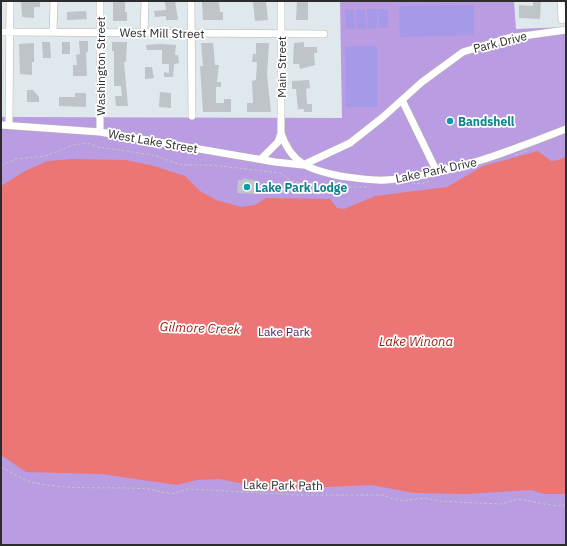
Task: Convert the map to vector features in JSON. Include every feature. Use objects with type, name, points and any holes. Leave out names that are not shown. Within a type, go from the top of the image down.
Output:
[{"type":"street","points":[[9,125],[10,1]]},
{"type":"street","points":[[53,32],[54,1]]},
{"type":"street","name":"Washington Street","points":[[100,1],[100,132]]},
{"type":"street","points":[[144,33],[145,1]]},
{"type":"street","points":[[191,1],[192,116]]},
{"type":"street","name":"Main Street","points":[[281,1],[281,132],[289,151],[303,165]]},
{"type":"street","points":[[561,1],[562,20]]},
{"type":"street","name":"Park Drive","points":[[303,165],[350,143],[422,82],[463,52],[508,38],[565,31]]},
{"type":"street","name":"West Mill Street","points":[[1,32],[324,34]]},
{"type":"street","points":[[402,100],[437,172]]},
{"type":"street","name":"West Lake Street","points":[[1,125],[100,132],[262,158],[275,162],[303,165]]},
{"type":"street","name":"Lake Park Drive","points":[[303,165],[316,171],[357,178],[385,180],[437,172],[496,156],[566,128]]},
{"type":"street","points":[[262,158],[278,142],[281,132]]},
{"type":"path","name":"Lake Park Path","points":[[1,467],[22,479],[32,482],[73,488],[85,486],[148,489],[169,493],[175,493],[187,489],[300,495],[381,495],[402,501],[425,498],[439,501],[489,504],[502,504],[518,499],[556,506],[566,505]]},
{"type":"green space","name":"Lake Winona","points":[[340,1],[514,1],[516,29],[566,27],[566,545],[1,545],[1,117],[342,118]]},
{"type":"shaded area","points":[[474,5],[474,35],[400,37],[399,6]]},
{"type":"shaded area","points":[[367,9],[377,9],[377,28],[368,29]]},
{"type":"shaded area","points":[[378,9],[388,9],[388,28],[379,28]]},
{"type":"shaded area","points":[[345,10],[354,10],[355,29],[346,29]]},
{"type":"shaded area","points":[[356,10],[365,10],[366,29],[357,29]]},
{"type":"shaded area","points":[[345,46],[377,46],[377,107],[346,107]]},
{"type":"water","name":"Lake Winona","points":[[538,151],[551,161],[559,160],[566,156],[566,494],[545,494],[531,490],[467,494],[413,493],[372,485],[304,488],[282,492],[220,479],[197,480],[177,485],[101,474],[26,472],[1,455],[1,186],[25,171],[48,161],[72,159],[126,160],[154,166],[185,176],[200,191],[216,200],[241,207],[255,205],[266,198],[330,199],[337,208],[344,209],[375,196],[447,187],[483,166]]},
{"type":"building","points":[[21,1],[40,1],[40,7],[34,7],[34,18],[22,17]]},
{"type":"building","points":[[113,1],[125,1],[127,21],[113,21]]},
{"type":"building","points":[[175,1],[178,20],[166,20],[166,16],[155,17],[154,11],[166,10],[165,2]]},
{"type":"building","points":[[202,1],[219,1],[220,12],[223,12],[223,20],[203,20]]},
{"type":"building","points":[[297,1],[308,1],[308,20],[296,20]]},
{"type":"building","points":[[533,1],[541,1],[540,19],[519,18],[519,5],[533,6]]},
{"type":"building","points":[[253,2],[266,2],[268,20],[255,21]]},
{"type":"building","points":[[86,11],[87,19],[67,20],[67,12]]},
{"type":"building","points":[[79,41],[88,41],[88,52],[86,52],[87,76],[73,76],[73,65],[77,65],[76,55],[80,54]]},
{"type":"building","points":[[42,42],[50,42],[51,58],[43,58]]},
{"type":"building","points":[[62,42],[70,42],[70,54],[62,54]]},
{"type":"building","points":[[112,42],[127,42],[126,62],[124,62],[128,106],[116,106],[115,96],[122,96],[121,86],[114,86],[114,51],[112,51]]},
{"type":"building","points":[[304,42],[304,47],[317,47],[317,53],[314,53],[315,65],[300,69],[299,64],[293,64],[294,43]]},
{"type":"building","points":[[34,43],[32,75],[20,74],[19,44]]},
{"type":"building","points":[[201,43],[213,43],[215,65],[219,65],[217,82],[221,82],[221,87],[216,87],[216,103],[224,103],[224,99],[231,99],[231,112],[203,112],[200,66],[203,66]]},
{"type":"building","points":[[256,43],[269,43],[267,75],[271,112],[247,112],[247,103],[253,103],[252,81],[256,80],[257,62],[252,62],[253,54],[256,54]]},
{"type":"building","points":[[146,45],[176,45],[175,55],[178,55],[179,63],[174,64],[173,77],[164,77],[164,72],[169,73],[169,64],[162,64],[162,50],[147,50]]},
{"type":"building","points":[[145,67],[152,67],[154,78],[145,79]]},
{"type":"building","points":[[309,80],[310,88],[306,89],[307,104],[312,104],[312,112],[304,112],[304,109],[298,109],[296,89],[292,89],[292,81]]},
{"type":"building","points":[[27,90],[33,90],[39,97],[39,102],[27,102]]},
{"type":"building","points":[[160,92],[171,93],[171,108],[159,107]]},
{"type":"building","points":[[75,93],[86,93],[86,107],[59,106],[59,97],[75,97]]},
{"type":"building","name":"Lake Park Lodge","points":[[243,178],[257,181],[256,194],[237,193],[238,180],[243,180]]},
{"type":"place","name":"Bandshell","points":[[450,121]]},
{"type":"place","name":"Lake Park Lodge","points":[[247,187]]},
{"type":"water label","name":"Gilmore Creek","points":[[200,328]]},
{"type":"park label","name":"Lake Park","points":[[284,331]]}]
